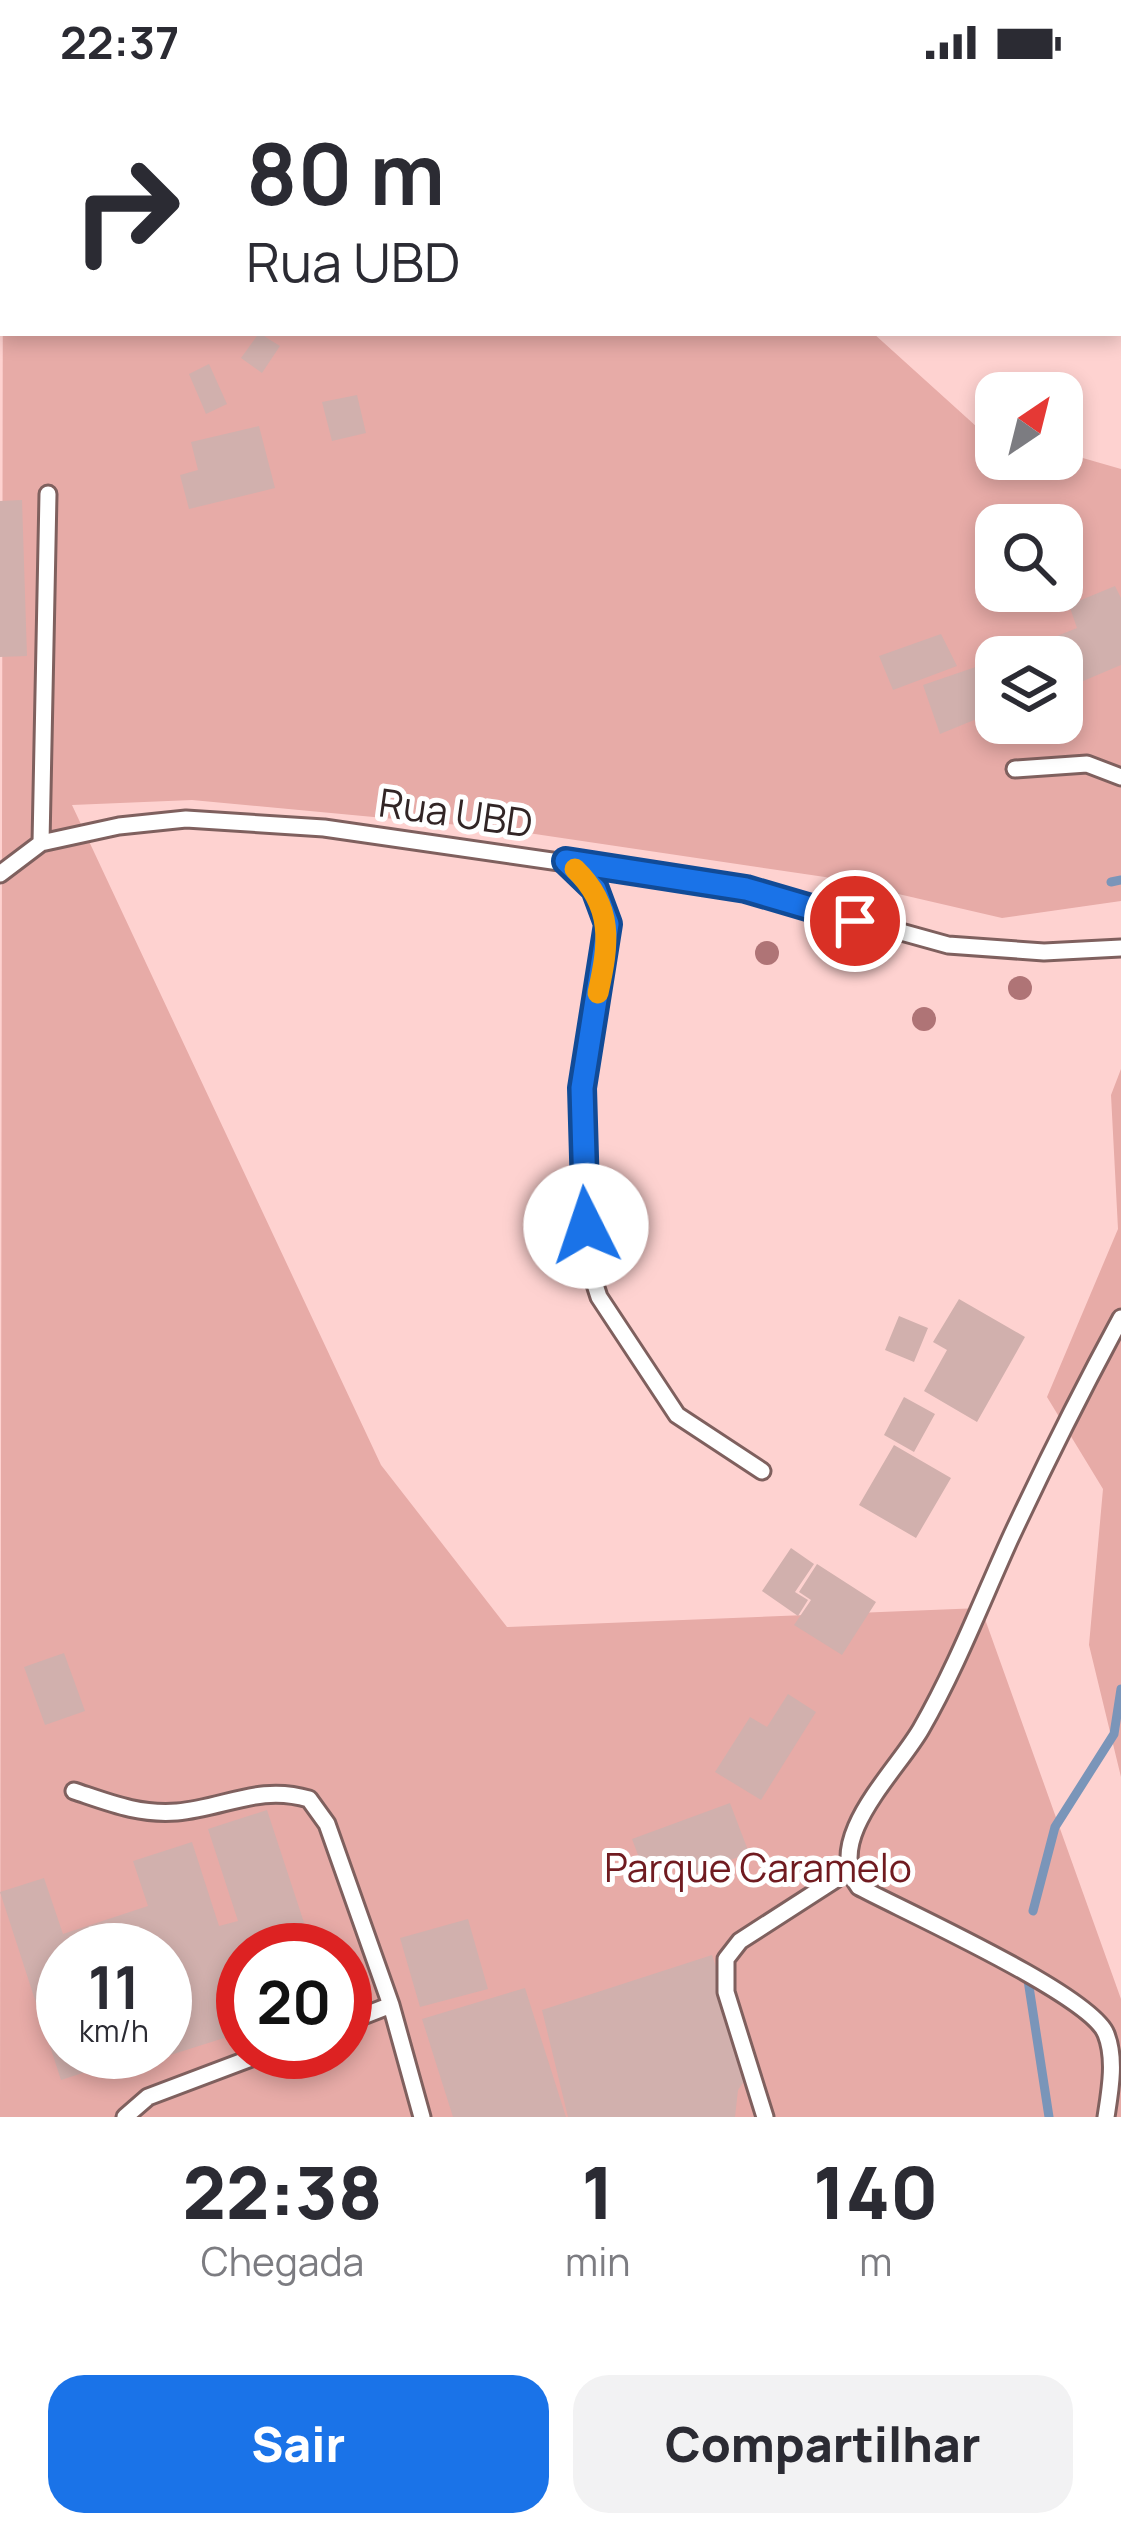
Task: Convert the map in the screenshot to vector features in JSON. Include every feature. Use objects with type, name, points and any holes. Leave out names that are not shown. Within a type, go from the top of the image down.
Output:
[{"type":"lane","points":[[41,843],[48,494]]},
{"type":"lane","points":[[1015,769],[1087,764],[1121,777]]},
{"type":"lane","name":"Rua UBD","points":[[0,874],[41,843],[186,819],[324,828],[746,889],[948,945],[1044,952],[1121,948]]},
{"type":"lane","points":[[566,861],[595,889],[608,924],[582,1088],[589,1266],[599,1297],[676,1415],[762,1471]]},
{"type":"lane","points":[[765,2117],[727,1992],[726,1960],[740,1941],[847,1872],[854,1831],[947,1681],[1010,1540],[1121,1318]]},
{"type":"lane","points":[[74,1791],[137,1813],[182,1812],[258,1792],[309,1799],[327,1824],[391,2005],[422,2117]]},
{"type":"lane","points":[[847,1872],[859,1887],[1060,1993],[1100,2023],[1112,2059],[1106,2117]]},
{"type":"lane","points":[[372,2012],[391,2005]]},
{"type":"lane","points":[[125,2117],[148,2097],[216,2071]]},
{"type":"shaded area","points":[[0,336],[1121,336],[1121,2117],[0,2117]]},
{"type":"green space","name":"Parque Caramelo","points":[[3,336],[876,336],[975,425],[975,480],[1083,480],[1083,458],[1121,469],[1121,901],[1002,918],[825,877],[501,829],[192,800],[72,805],[381,1465],[507,1627],[981,1608],[1121,1999],[1121,2117],[0,2117]]},
{"type":"green space","points":[[1121,1069],[1121,1777],[1089,1645],[1103,1489],[1047,1397],[1118,1229],[1111,1095]]},
{"type":"building","points":[[257,336],[280,346],[262,373],[241,358]]},
{"type":"building","points":[[209,364],[227,404],[206,414],[189,374]]},
{"type":"building","points":[[357,395],[366,433],[332,441],[322,402]]},
{"type":"building","points":[[259,426],[275,488],[189,509],[180,475],[198,470],[191,442]]},
{"type":"building","points":[[22,500],[27,656],[0,657],[0,501]]},
{"type":"building","points":[[1115,586],[1121,598],[1121,665],[1083,681],[1083,636],[1057,636],[1077,628],[1071,612],[1083,612],[1083,599]]},
{"type":"building","points":[[941,634],[957,666],[893,690],[879,656]]},
{"type":"building","points":[[975,667],[975,720],[940,734],[923,685]]},
{"type":"building","points":[[959,1299],[1025,1337],[977,1422],[924,1391],[947,1350],[933,1342]]},
{"type":"building","points":[[899,1316],[928,1328],[914,1362],[885,1350]]},
{"type":"building","points":[[904,1397],[935,1414],[914,1452],[884,1435]]},
{"type":"building","points":[[894,1445],[951,1478],[916,1538],[859,1505]]},
{"type":"building","points":[[791,1548],[814,1564],[795,1592],[808,1600],[798,1616],[762,1591]]},
{"type":"building","points":[[817,1564],[876,1602],[842,1655],[794,1625],[811,1600],[799,1592]]},
{"type":"building","points":[[64,1653],[85,1711],[45,1725],[24,1667]]},
{"type":"building","points":[[788,1694],[816,1712],[761,1800],[715,1772],[750,1717],[767,1727]]},
{"type":"building","points":[[730,1803],[749,1853],[688,1876],[681,1857],[644,1871],[632,1839]]},
{"type":"building","points":[[267,1810],[304,1923],[230,1923],[238,1921],[208,1829]]},
{"type":"building","points":[[192,1842],[218,1923],[216,2041],[192,2048],[192,1923],[96,1923],[148,1906],[133,1861]]},
{"type":"building","points":[[44,1878],[59,1923],[36,1923],[36,2003],[0,1892]]},
{"type":"building","points":[[468,1919],[488,1989],[420,2007],[400,1938]]},
{"type":"building","points":[[712,1955],[751,2071],[738,2090],[735,2117],[568,2117],[542,2010]]},
{"type":"building","points":[[525,1988],[566,2117],[453,2117],[422,2019]]},
{"type":"waterway","points":[[1111,882],[1121,880]]},
{"type":"waterway","points":[[1033,1911],[1055,1827],[1114,1734],[1121,1689]]},
{"type":"waterway","points":[[1028,1980],[1049,2117]]},
{"type":"slow traffic","points":[[575,869],[595,889],[608,924],[598,993]]},
{"type":"route","points":[[586,1226],[582,1088],[608,924],[595,889],[566,861],[746,889],[810,904],[855,921]]}]
